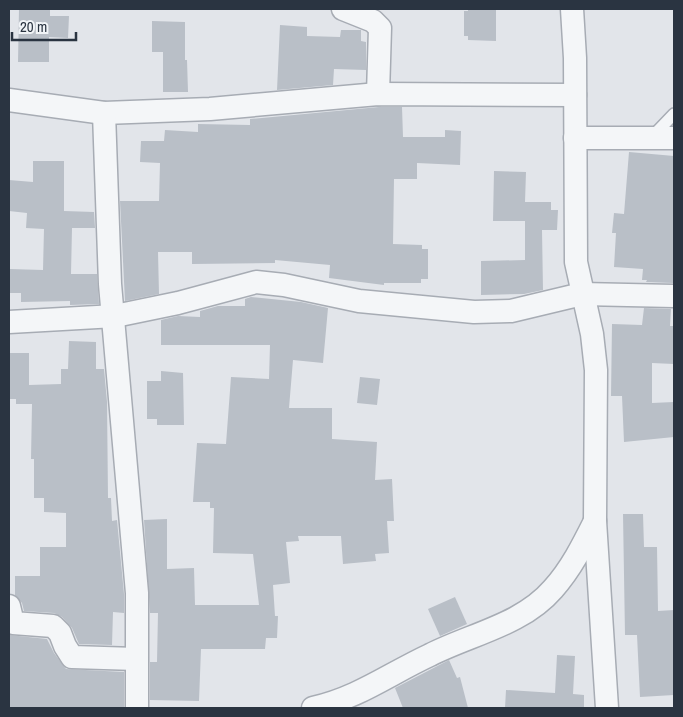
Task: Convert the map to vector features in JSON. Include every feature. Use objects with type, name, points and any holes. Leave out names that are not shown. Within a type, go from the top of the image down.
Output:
[{"type":"street","points":[[343,9],[373,21],[380,28],[378,94]]},
{"type":"street","points":[[572,9],[575,94],[576,262],[592,334],[596,370],[595,521],[607,708]]},
{"type":"street","points":[[9,100],[104,113],[210,109],[378,94],[503,92],[575,94]]},
{"type":"street","points":[[104,113],[106,225],[137,593],[137,708]]},
{"type":"street","points":[[575,138],[674,138]]},
{"type":"street","points":[[9,322],[115,316],[178,303],[256,282],[284,285],[359,301],[474,312],[511,312],[582,294],[674,296]]},
{"type":"street","points":[[313,708],[334,704],[370,689],[430,654],[507,623],[527,611],[553,590],[573,564],[595,521]]},
{"type":"street","points":[[9,606],[13,623],[49,625],[57,629],[72,657],[136,659]]},
{"type":"lane","points":[[651,138],[674,114]]},
{"type":"building","points":[[19,9],[50,9],[50,16],[69,16],[68,38],[49,37],[49,62],[18,62]]},
{"type":"building","points":[[468,9],[496,9],[496,41],[468,40],[468,36],[464,36],[464,11],[468,11]]},
{"type":"building","points":[[152,21],[185,22],[185,60],[187,60],[188,92],[163,92],[163,52],[152,52]]},
{"type":"building","points":[[280,25],[307,27],[307,36],[340,37],[341,30],[361,30],[361,41],[366,42],[366,70],[334,69],[333,85],[277,90]]},
{"type":"building","points":[[379,107],[402,107],[403,137],[445,137],[445,130],[461,131],[460,165],[417,163],[417,179],[394,179],[393,244],[422,245],[422,249],[428,249],[428,279],[421,279],[421,283],[384,283],[384,285],[329,278],[330,265],[275,260],[275,263],[192,264],[192,252],[158,252],[159,294],[125,301],[120,201],[159,201],[160,163],[140,162],[141,141],[164,141],[165,130],[198,132],[198,124],[250,125],[250,119]]},
{"type":"building","points":[[629,152],[674,156],[673,283],[646,282],[647,280],[642,280],[643,269],[614,267],[616,233],[612,233],[614,213],[624,214]]},
{"type":"building","points":[[33,161],[64,161],[64,211],[94,212],[95,228],[72,228],[71,274],[97,274],[99,304],[70,305],[70,301],[21,302],[21,293],[9,293],[9,269],[43,270],[44,229],[26,228],[27,213],[9,211],[9,180],[33,182]]},
{"type":"building","points":[[494,171],[526,172],[525,202],[551,202],[551,210],[558,210],[557,230],[542,230],[543,290],[524,294],[481,295],[481,261],[525,260],[525,221],[493,221]]},
{"type":"building","points":[[251,297],[301,302],[328,308],[323,363],[293,360],[289,408],[332,408],[332,439],[377,442],[375,480],[392,479],[394,521],[387,521],[389,553],[375,554],[376,561],[343,564],[341,536],[298,536],[299,541],[286,542],[290,583],[273,585],[275,616],[278,616],[277,638],[266,638],[265,649],[201,649],[199,701],[150,700],[150,662],[157,662],[158,613],[150,613],[144,520],[167,519],[167,569],[194,568],[195,605],[259,605],[253,554],[213,553],[214,508],[210,508],[210,502],[193,502],[197,443],[226,444],[231,377],[269,379],[270,345],[161,345],[161,320],[178,316],[200,317],[200,311],[218,306],[245,306],[245,299]]},
{"type":"building","points":[[644,308],[671,309],[670,326],[674,326],[674,364],[652,363],[652,403],[674,402],[674,437],[624,442],[622,396],[611,396],[612,324],[642,325]]},
{"type":"building","points":[[69,341],[96,342],[96,369],[104,369],[107,402],[108,498],[111,498],[112,521],[117,520],[124,594],[124,613],[113,612],[112,645],[79,644],[72,628],[62,617],[54,613],[24,611],[22,603],[15,595],[15,576],[40,576],[40,547],[66,547],[66,513],[44,512],[44,498],[34,498],[34,459],[31,459],[32,404],[16,404],[16,399],[9,399],[9,353],[29,353],[29,385],[61,384],[61,369],[68,369]]},
{"type":"building","points":[[161,371],[183,373],[184,425],[157,425],[157,419],[147,419],[147,381],[161,381]]},
{"type":"building","points":[[360,377],[380,379],[377,405],[357,403]]},
{"type":"building","points":[[623,514],[643,514],[644,547],[657,547],[658,611],[674,610],[674,695],[640,697],[637,635],[625,635]]},
{"type":"building","points":[[455,597],[467,624],[440,636],[428,609]]},
{"type":"building","points":[[9,635],[47,639],[54,653],[66,669],[124,672],[124,708],[9,708]]},
{"type":"building","points":[[557,655],[575,656],[573,694],[584,695],[584,708],[505,708],[506,690],[555,693]]},
{"type":"building","points":[[449,660],[457,678],[460,677],[468,708],[403,708],[395,688]]}]
